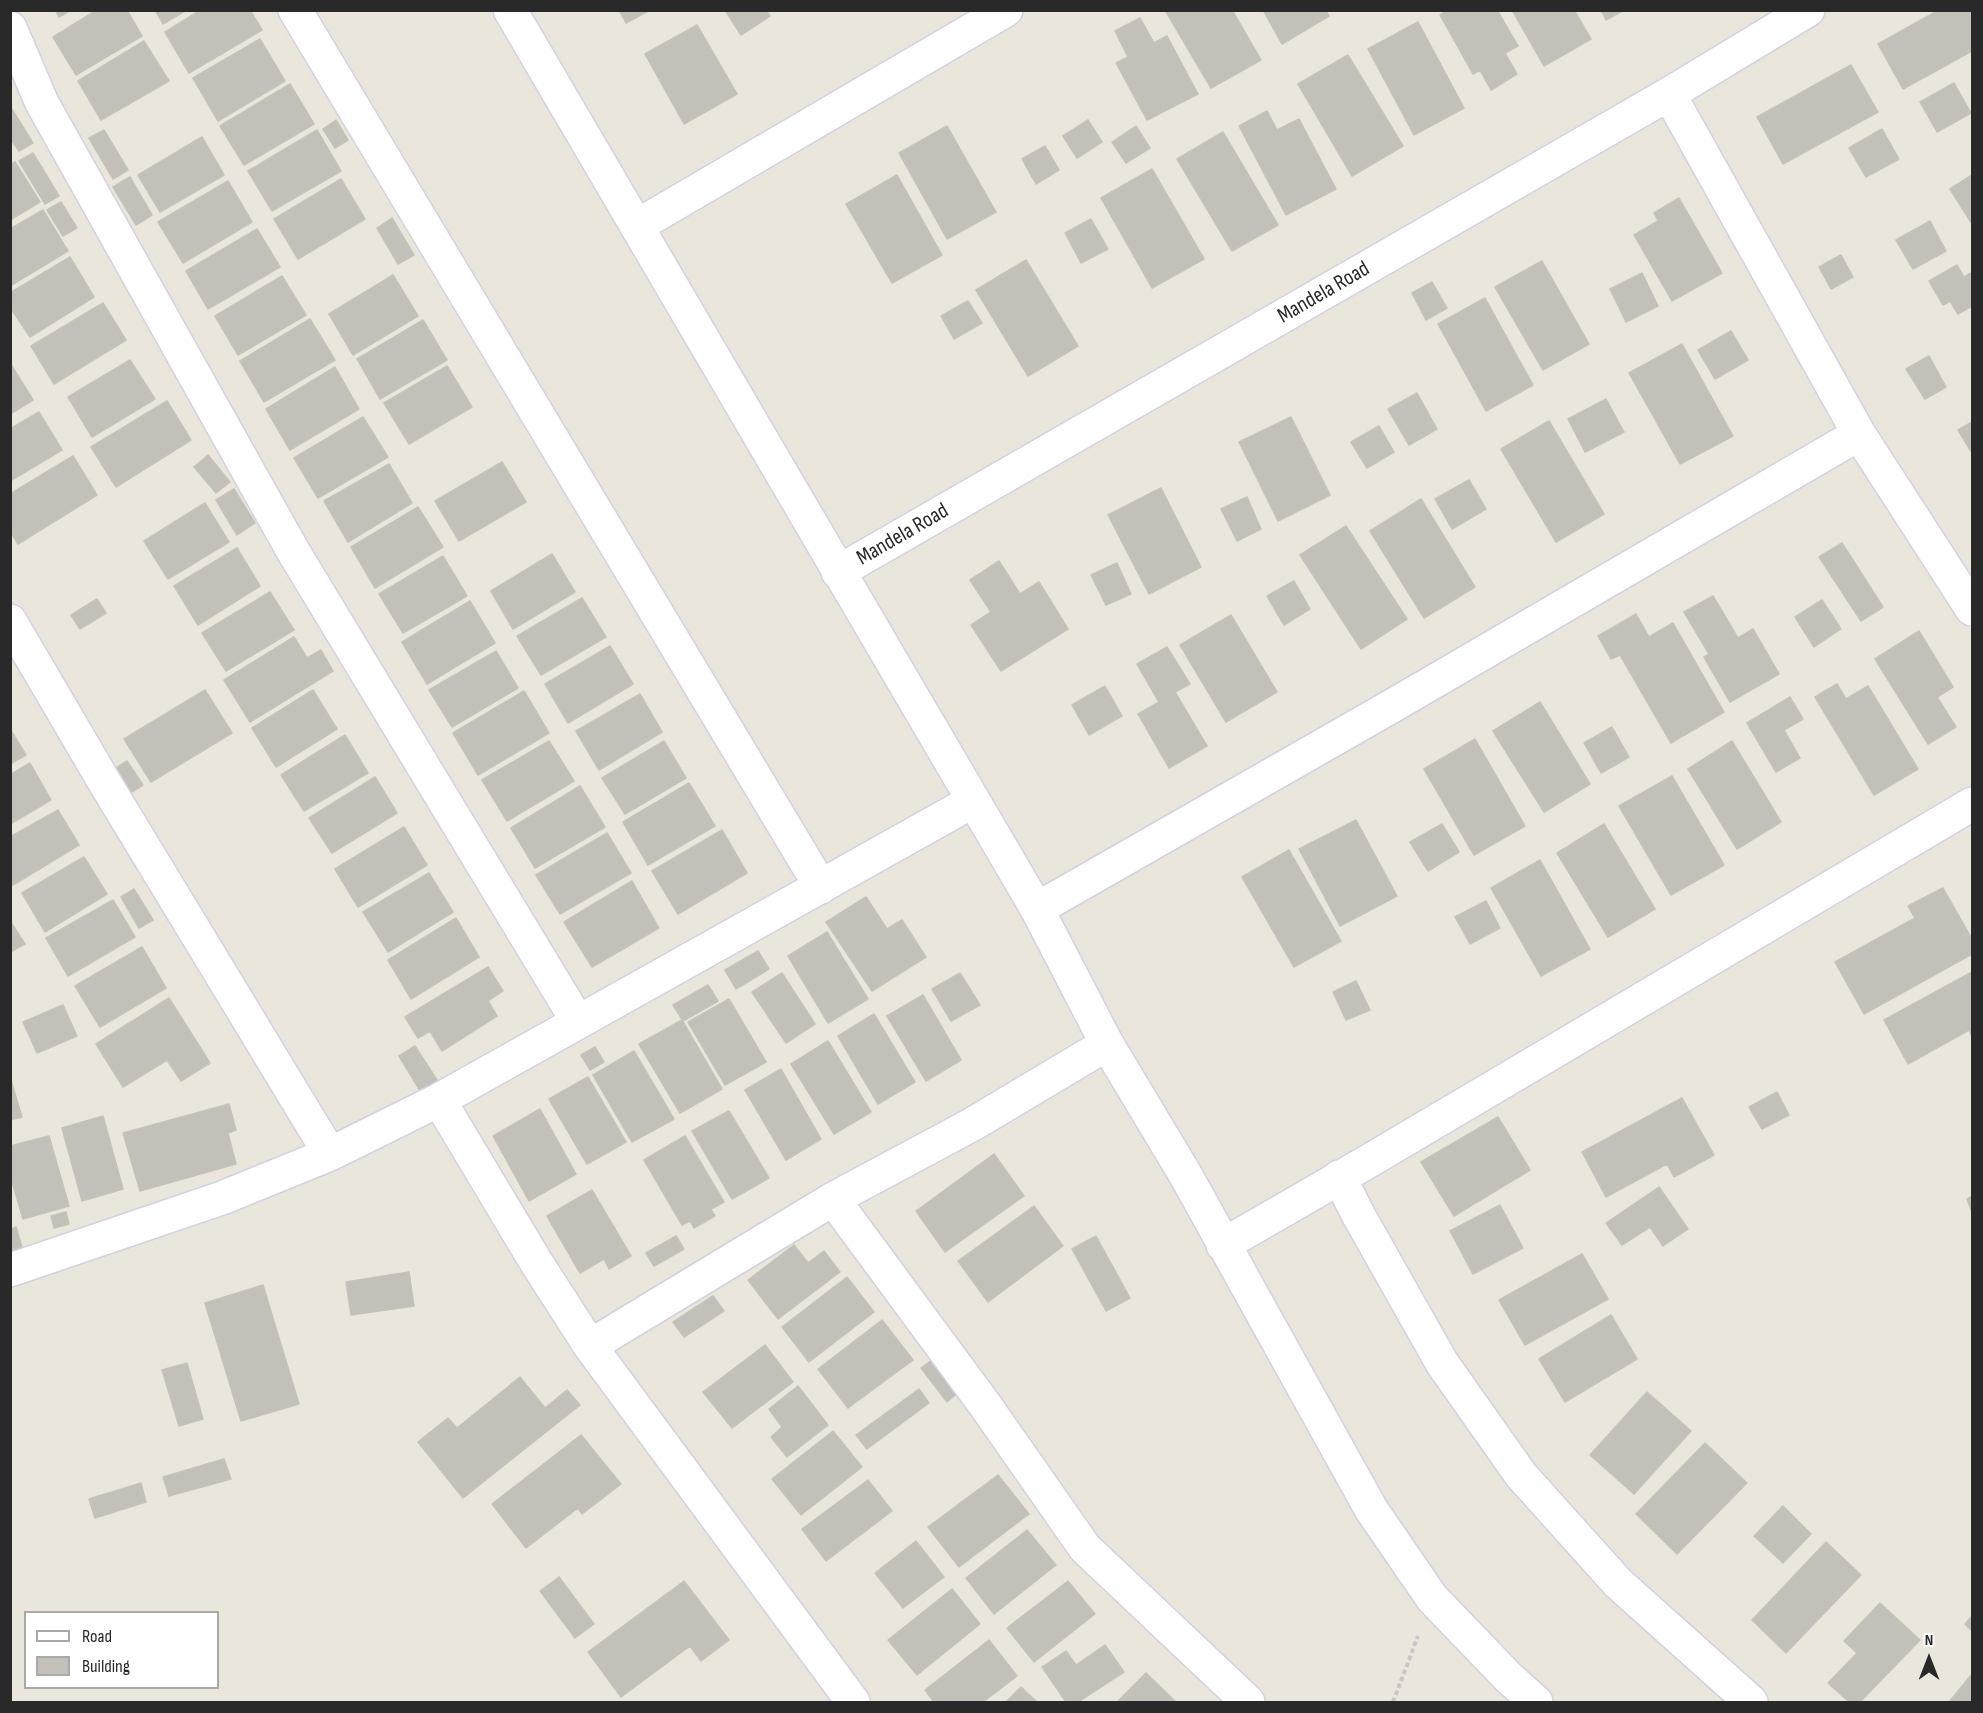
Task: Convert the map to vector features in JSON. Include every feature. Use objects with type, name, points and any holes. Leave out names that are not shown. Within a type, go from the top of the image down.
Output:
[{"type":"street","points":[[295,10],[820,886]]},
{"type":"street","points":[[510,10],[1037,909],[1107,1044],[1185,1174],[1371,1509],[1432,1599],[1509,1678],[1536,1702]]},
{"type":"street","points":[[637,226],[1006,10]]},
{"type":"street","name":"Mandela Road","points":[[838,572],[1669,94],[1808,10]]},
{"type":"street","points":[[10,28],[42,103],[293,551],[578,1022]]},
{"type":"street","points":[[1669,94],[1859,434],[1972,609]]},
{"type":"street","points":[[1037,909],[1859,434]]},
{"type":"street","points":[[10,621],[111,793],[330,1154]]},
{"type":"street","points":[[10,1270],[222,1198],[330,1154],[439,1100],[973,801]]},
{"type":"street","points":[[1223,1245],[1972,804]]},
{"type":"street","points":[[590,1346],[833,1199],[973,1124],[1107,1044]]},
{"type":"street","points":[[439,1100],[590,1346],[853,1702]]},
{"type":"street","points":[[1339,1177],[1442,1363],[1521,1475],[1618,1583],[1751,1702]]},
{"type":"street","points":[[833,1199],[985,1405],[1085,1548],[1248,1702]]},
{"type":"path","points":[[1393,1702],[1432,1599]]},
{"type":"building","points":[[55,10],[71,10],[59,17]]},
{"type":"building","points":[[97,10],[127,10],[142,36],[76,75],[53,37]]},
{"type":"building","points":[[155,10],[187,10],[163,24]]},
{"type":"building","points":[[201,10],[250,10],[262,30],[189,73],[165,32]]},
{"type":"building","points":[[619,10],[650,10],[626,23]]},
{"type":"building","points":[[725,10],[766,10],[770,16],[741,35]]},
{"type":"building","points":[[1165,10],[1232,10],[1261,60],[1211,88]]},
{"type":"building","points":[[1263,10],[1326,10],[1329,16],[1282,44]]},
{"type":"building","points":[[1447,10],[1497,10],[1518,46],[1505,53],[1517,74],[1491,90],[1480,70],[1473,74],[1440,15]]},
{"type":"building","points":[[1512,10],[1574,10],[1591,39],[1544,66]]},
{"type":"building","points":[[1601,10],[1624,10],[1606,20]]},
{"type":"building","points":[[1939,10],[1972,10],[1972,51],[1903,89],[1878,44]]},
{"type":"building","points":[[1140,18],[1154,43],[1167,36],[1198,94],[1147,120],[1116,63],[1128,57],[1115,31]]},
{"type":"building","points":[[1418,22],[1464,108],[1414,135],[1368,49]]},
{"type":"building","points":[[697,25],[737,94],[684,124],[645,54]]},
{"type":"building","points":[[260,39],[285,81],[218,121],[193,78]]},
{"type":"building","points":[[144,41],[169,81],[101,120],[78,81]]},
{"type":"building","points":[[1348,55],[1403,146],[1352,176],[1298,84]]},
{"type":"building","points":[[1851,65],[1878,112],[1783,164],[1757,117]]},
{"type":"building","points":[[1954,83],[1971,113],[1937,132],[1920,102]]},
{"type":"building","points":[[290,84],[314,124],[244,165],[220,126]]},
{"type":"building","points":[[10,106],[33,143],[19,151],[10,138]]},
{"type":"building","points":[[1267,111],[1277,130],[1299,119],[1336,189],[1286,215],[1239,126]]},
{"type":"building","points":[[336,120],[348,140],[335,148],[323,129]]},
{"type":"building","points":[[1088,120],[1102,142],[1077,158],[1063,136]]},
{"type":"building","points":[[947,126],[996,212],[947,239],[899,153]]},
{"type":"building","points":[[1136,126],[1150,148],[1126,163],[1112,142]]},
{"type":"building","points":[[1882,129],[1899,159],[1866,177],[1849,148]]},
{"type":"building","points":[[104,130],[128,170],[113,179],[89,138]]},
{"type":"building","points":[[317,130],[341,171],[272,211],[248,171]]},
{"type":"building","points":[[1223,132],[1278,225],[1232,251],[1177,159]]},
{"type":"building","points":[[202,137],[224,175],[160,212],[138,175]]},
{"type":"building","points":[[1045,146],[1059,170],[1036,184],[1022,159]]},
{"type":"building","points":[[33,153],[59,196],[45,204],[19,161]]},
{"type":"building","points":[[15,162],[40,202],[10,220],[10,165]]},
{"type":"building","points":[[1152,169],[1204,259],[1152,288],[1101,198]]},
{"type":"building","points":[[897,175],[942,255],[892,283],[846,204]]},
{"type":"building","points":[[1972,175],[1972,224],[1950,189]]},
{"type":"building","points":[[130,177],[152,215],[136,225],[113,187]]},
{"type":"building","points":[[341,179],[365,219],[298,259],[274,219]]},
{"type":"building","points":[[228,181],[252,222],[183,263],[158,222]]},
{"type":"building","points":[[1679,198],[1722,273],[1672,301],[1634,235],[1658,221],[1654,213]]},
{"type":"building","points":[[61,202],[77,228],[63,236],[47,210]]},
{"type":"building","points":[[43,210],[68,251],[10,286],[10,229]]},
{"type":"building","points":[[392,218],[414,255],[398,264],[377,228]]},
{"type":"building","points":[[1091,219],[1108,249],[1081,263],[1065,233]]},
{"type":"building","points":[[1930,221],[1946,251],[1913,269],[1896,240]]},
{"type":"building","points":[[257,229],[280,267],[208,309],[186,271]]},
{"type":"building","points":[[1841,255],[1853,277],[1831,289],[1819,267]]},
{"type":"building","points":[[70,257],[94,297],[30,337],[10,307],[10,293]]},
{"type":"building","points":[[1026,260],[1078,346],[1028,376],[976,290]]},
{"type":"building","points":[[1542,261],[1589,344],[1543,370],[1495,287]]},
{"type":"building","points":[[1957,265],[1964,277],[1970,273],[1972,278],[1972,306],[1958,314],[1950,301],[1943,305],[1929,281]]},
{"type":"building","points":[[1642,273],[1658,306],[1626,322],[1610,289]]},
{"type":"building","points":[[393,275],[418,316],[353,355],[329,314]]},
{"type":"building","points":[[282,276],[306,315],[238,355],[215,316]]},
{"type":"building","points":[[1432,282],[1447,308],[1426,320],[1412,293]]},
{"type":"building","points":[[1485,298],[1533,385],[1486,411],[1438,324]]},
{"type":"building","points":[[968,301],[982,323],[954,339],[941,316]]},
{"type":"building","points":[[103,303],[126,340],[54,384],[31,346]]},
{"type":"building","points":[[310,319],[335,360],[264,402],[240,361]]},
{"type":"building","points":[[423,320],[447,360],[380,399],[357,359]]},
{"type":"building","points":[[1731,331],[1748,360],[1715,379],[1698,350]]},
{"type":"building","points":[[1682,344],[1733,436],[1680,464],[1629,373]]},
{"type":"building","points":[[1929,356],[1946,387],[1925,399],[1906,369]]},
{"type":"building","points":[[130,360],[155,399],[92,437],[68,397]]},
{"type":"building","points":[[10,363],[33,400],[10,414]]},
{"type":"building","points":[[447,366],[472,407],[409,444],[384,403]]},
{"type":"building","points":[[335,367],[359,409],[290,450],[266,409]]},
{"type":"building","points":[[1417,393],[1437,429],[1409,445],[1388,409]]},
{"type":"building","points":[[1606,399],[1624,432],[1585,452],[1568,419]]},
{"type":"building","points":[[167,401],[191,440],[116,487],[91,447]]},
{"type":"building","points":[[39,412],[62,450],[10,481],[10,429]]},
{"type":"building","points":[[363,417],[388,457],[318,498],[294,458]]},
{"type":"building","points":[[1291,417],[1330,495],[1278,521],[1239,442]]},
{"type":"building","points":[[1549,421],[1604,514],[1556,542],[1501,449]]},
{"type":"building","points":[[1972,422],[1972,453],[1958,430]]},
{"type":"building","points":[[1379,426],[1394,452],[1367,468],[1351,442]]},
{"type":"building","points":[[208,455],[230,482],[216,493],[194,467]]},
{"type":"building","points":[[73,456],[97,495],[18,544],[10,531],[10,494]]},
{"type":"building","points":[[502,462],[526,502],[459,541],[435,501]]},
{"type":"building","points":[[389,464],[412,503],[348,542],[324,501]]},
{"type":"building","points":[[1469,480],[1486,509],[1452,529],[1435,499]]},
{"type":"building","points":[[1161,488],[1201,567],[1149,594],[1108,515]]},
{"type":"building","points":[[234,489],[255,523],[237,535],[216,500]]},
{"type":"building","points":[[1247,497],[1261,529],[1237,541],[1221,509]]},
{"type":"building","points":[[1421,499],[1475,587],[1424,618],[1370,531]]},
{"type":"building","points":[[205,503],[229,542],[168,579],[144,541]]},
{"type":"building","points":[[418,507],[443,547],[375,588],[351,547]]},
{"type":"building","points":[[1346,526],[1407,619],[1361,649],[1300,555]]},
{"type":"building","points":[[1842,543],[1883,607],[1861,621],[1819,557]]},
{"type":"building","points":[[237,548],[260,586],[198,625],[174,586]]},
{"type":"building","points":[[552,554],[575,592],[513,629],[491,591]]},
{"type":"building","points":[[443,556],[467,596],[403,633],[379,594]]},
{"type":"building","points":[[999,561],[1020,594],[1039,582],[1068,629],[1001,671],[971,625],[991,612],[970,580]]},
{"type":"building","points":[[1117,563],[1131,594],[1106,605],[1091,575]]},
{"type":"building","points":[[1294,581],[1310,609],[1284,625],[1267,596]]},
{"type":"building","points":[[270,592],[294,630],[226,671],[202,633]]},
{"type":"building","points":[[1713,596],[1738,638],[1753,629],[1779,674],[1730,702],[1704,657],[1709,654],[1684,612]]},
{"type":"building","points":[[582,598],[606,637],[541,675],[517,636]]},
{"type":"building","points":[[97,599],[106,613],[80,629],[71,615]]},
{"type":"building","points":[[1822,600],[1841,629],[1814,647],[1795,617]]},
{"type":"building","points":[[470,601],[495,643],[427,684],[402,642]]},
{"type":"building","points":[[1636,614],[1649,637],[1673,623],[1724,712],[1671,743],[1620,655],[1611,659],[1598,636]]},
{"type":"building","points":[[1231,615],[1277,692],[1226,722],[1180,645]]},
{"type":"building","points":[[1919,631],[1953,687],[1937,697],[1956,727],[1928,744],[1875,659]]},
{"type":"building","points":[[294,637],[307,658],[321,650],[333,671],[250,722],[224,680]]},
{"type":"building","points":[[610,646],[633,684],[568,723],[545,684]]},
{"type":"building","points":[[1167,647],[1190,684],[1175,692],[1207,746],[1169,768],[1138,714],[1159,702],[1137,664]]},
{"type":"building","points":[[496,651],[518,688],[452,727],[429,690]]},
{"type":"building","points":[[1837,684],[1846,699],[1868,686],[1918,769],[1874,795],[1815,697]]},
{"type":"building","points":[[1105,686],[1122,716],[1089,735],[1072,705]]},
{"type":"building","points":[[205,690],[232,733],[151,782],[124,739]]},
{"type":"building","points":[[313,690],[337,729],[276,767],[252,728]]},
{"type":"building","points":[[524,691],[549,733],[478,775],[453,733]]},
{"type":"building","points":[[640,694],[662,732],[599,770],[576,731]]},
{"type":"building","points":[[1790,697],[1803,719],[1784,730],[1800,758],[1776,772],[1747,723]]},
{"type":"building","points":[[1540,702],[1590,784],[1544,812],[1493,731]]},
{"type":"building","points":[[1612,727],[1629,757],[1601,773],[1584,743]]},
{"type":"building","points":[[10,729],[26,755],[10,764]]},
{"type":"building","points":[[345,735],[368,773],[304,811],[281,775]]},
{"type":"building","points":[[1475,739],[1525,826],[1474,855],[1424,769]]},
{"type":"building","points":[[549,741],[574,781],[507,821],[482,780]]},
{"type":"building","points":[[664,741],[686,778],[625,814],[602,778]]},
{"type":"building","points":[[1732,741],[1781,822],[1737,849],[1688,769]]},
{"type":"building","points":[[127,761],[143,785],[127,795],[111,771]]},
{"type":"building","points":[[30,763],[51,800],[10,824],[10,775]]},
{"type":"building","points":[[1672,776],[1724,865],[1671,895],[1619,806]]},
{"type":"building","points":[[375,777],[397,813],[332,853],[309,818]]},
{"type":"building","points":[[689,783],[715,826],[648,865],[623,822]]},
{"type":"building","points":[[580,786],[605,827],[535,868],[511,828]]},
{"type":"building","points":[[58,810],[79,845],[13,885],[10,880],[10,837]]},
{"type":"building","points":[[1356,820],[1397,896],[1340,926],[1299,849]]},
{"type":"building","points":[[1442,824],[1459,852],[1428,871],[1410,842]]},
{"type":"building","points":[[1604,824],[1655,909],[1608,937],[1557,853]]},
{"type":"building","points":[[404,827],[427,865],[358,907],[335,869]]},
{"type":"building","points":[[722,830],[747,873],[678,914],[652,871]]},
{"type":"building","points":[[607,833],[631,873],[560,914],[536,875]]},
{"type":"building","points":[[1289,850],[1341,941],[1294,967],[1242,877]]},
{"type":"building","points":[[84,857],[107,894],[45,932],[22,893]]},
{"type":"building","points":[[1540,860],[1590,949],[1541,976],[1491,888]]},
{"type":"building","points":[[429,873],[453,912],[388,952],[363,912]]},
{"type":"building","points":[[632,881],[659,928],[592,967],[564,922]]},
{"type":"building","points":[[1943,888],[1972,939],[1972,954],[1864,1014],[1835,962],[1915,918],[1908,906]]},
{"type":"building","points":[[134,889],[153,920],[139,928],[121,897]]},
{"type":"building","points":[[866,897],[887,929],[902,920],[926,957],[872,991],[826,922]]},
{"type":"building","points":[[113,900],[135,937],[68,976],[46,938]]},
{"type":"building","points":[[1486,901],[1500,928],[1470,944],[1455,917]]},
{"type":"building","points":[[456,918],[479,957],[411,999],[388,960]]},
{"type":"building","points":[[10,921],[25,944],[10,952]]},
{"type":"building","points":[[827,932],[868,999],[828,1023],[788,956]]},
{"type":"building","points":[[142,947],[166,988],[100,1027],[75,986]]},
{"type":"building","points":[[758,951],[769,969],[736,989],[725,970]]},
{"type":"building","points":[[488,967],[503,991],[488,1001],[497,1016],[442,1051],[430,1031],[418,1038],[405,1017]]},
{"type":"building","points":[[1972,972],[1972,1037],[1969,1030],[1908,1064],[1884,1020]]},
{"type":"building","points":[[782,973],[815,1024],[786,1043],[752,992]]},
{"type":"building","points":[[960,973],[980,1005],[951,1021],[932,989]]},
{"type":"building","points":[[1356,981],[1370,1010],[1346,1020],[1333,992]]},
{"type":"building","points":[[708,985],[718,1001],[683,1021],[673,1005]]},
{"type":"building","points":[[923,995],[961,1060],[926,1081],[887,1016]]},
{"type":"building","points":[[169,998],[210,1063],[181,1081],[167,1060],[123,1087],[96,1044]]},
{"type":"building","points":[[729,999],[766,1062],[725,1085],[688,1022]]},
{"type":"building","points":[[63,1005],[77,1036],[37,1053],[23,1022]]},
{"type":"building","points":[[874,1014],[915,1082],[878,1104],[838,1036]]},
{"type":"building","points":[[682,1020],[722,1089],[680,1113],[639,1044]]},
{"type":"building","points":[[828,1041],[871,1112],[834,1134],[791,1064]]},
{"type":"building","points":[[415,1046],[439,1083],[422,1094],[399,1056]]},
{"type":"building","points":[[595,1047],[604,1062],[590,1070],[581,1055]]},
{"type":"building","points":[[634,1051],[674,1119],[632,1142],[593,1075]]},
{"type":"building","points":[[781,1069],[821,1139],[786,1160],[745,1090]]},
{"type":"building","points":[[10,1077],[22,1117],[10,1120]]},
{"type":"building","points":[[588,1077],[626,1142],[587,1164],[549,1099]]},
{"type":"building","points":[[1777,1092],[1789,1115],[1762,1129],[1749,1107]]},
{"type":"building","points":[[1682,1098],[1714,1155],[1674,1177],[1667,1164],[1606,1197],[1582,1152]]},
{"type":"building","points":[[229,1104],[236,1130],[228,1133],[236,1164],[140,1191],[123,1133]]},
{"type":"building","points":[[540,1109],[576,1174],[529,1201],[493,1136]]},
{"type":"building","points":[[729,1111],[769,1178],[732,1199],[692,1131]]},
{"type":"building","points":[[103,1116],[123,1189],[82,1201],[62,1128]]},
{"type":"building","points":[[1498,1117],[1530,1170],[1454,1216],[1421,1162]]},
{"type":"building","points":[[49,1136],[69,1206],[23,1219],[10,1175],[10,1146]]},
{"type":"building","points":[[685,1136],[724,1202],[711,1209],[715,1216],[694,1228],[690,1221],[682,1225],[644,1160]]},
{"type":"building","points":[[994,1154],[1024,1196],[945,1252],[916,1211]]},
{"type":"building","points":[[1659,1187],[1688,1229],[1663,1246],[1650,1227],[1622,1245],[1606,1223]]},
{"type":"building","points":[[592,1190],[631,1256],[609,1269],[604,1259],[580,1273],[547,1216]]},
{"type":"building","points":[[1972,1196],[1972,1212],[1967,1199]]},
{"type":"building","points":[[1500,1205],[1523,1248],[1473,1274],[1450,1231]]},
{"type":"building","points":[[1034,1206],[1063,1246],[988,1302],[958,1261]]},
{"type":"building","points":[[66,1212],[69,1224],[54,1228],[51,1216]]},
{"type":"building","points":[[16,1227],[22,1247],[10,1250],[10,1229]]},
{"type":"building","points":[[676,1236],[684,1249],[654,1266],[646,1253]]},
{"type":"building","points":[[1096,1236],[1130,1298],[1106,1311],[1072,1249]]},
{"type":"building","points":[[794,1245],[808,1263],[824,1251],[840,1272],[778,1319],[748,1280]]},
{"type":"building","points":[[1582,1254],[1608,1299],[1525,1345],[1499,1300]]},
{"type":"building","points":[[409,1272],[414,1306],[351,1315],[346,1282]]},
{"type":"building","points":[[847,1277],[874,1312],[809,1362],[782,1327]]},
{"type":"building","points":[[263,1285],[299,1404],[241,1421],[205,1303]]},
{"type":"building","points":[[713,1296],[724,1311],[684,1337],[673,1322]]},
{"type":"building","points":[[1611,1315],[1637,1359],[1565,1402],[1539,1359]]},
{"type":"building","points":[[882,1320],[913,1360],[848,1408],[818,1369]]},
{"type":"building","points":[[765,1345],[793,1382],[732,1428],[703,1392]]},
{"type":"building","points":[[936,1357],[961,1390],[947,1402],[921,1368]]},
{"type":"building","points":[[187,1363],[203,1419],[179,1426],[162,1370]]},
{"type":"building","points":[[520,1377],[545,1408],[567,1390],[580,1405],[463,1498],[418,1442],[448,1418],[457,1428]]},
{"type":"building","points":[[798,1386],[828,1425],[787,1457],[771,1437],[782,1427],[769,1409]]},
{"type":"building","points":[[919,1389],[929,1403],[867,1449],[856,1435]]},
{"type":"building","points":[[1647,1392],[1691,1431],[1634,1494],[1590,1455]]},
{"type":"building","points":[[833,1431],[862,1467],[801,1515],[772,1479]]},
{"type":"building","points":[[581,1435],[621,1484],[582,1514],[578,1508],[526,1548],[492,1504]]},
{"type":"building","points":[[1705,1443],[1747,1483],[1677,1554],[1636,1514]]},
{"type":"building","points":[[224,1459],[231,1479],[169,1496],[163,1477]]},
{"type":"building","points":[[998,1475],[1029,1514],[959,1567],[928,1527]]},
{"type":"building","points":[[868,1480],[892,1511],[826,1561],[802,1529]]},
{"type":"building","points":[[141,1483],[146,1502],[95,1518],[89,1499]]},
{"type":"building","points":[[1783,1506],[1811,1534],[1783,1563],[1754,1536]]},
{"type":"building","points":[[1027,1530],[1056,1565],[994,1614],[966,1578]]},
{"type":"building","points":[[916,1541],[944,1577],[903,1608],[875,1573]]},
{"type":"building","points":[[1826,1542],[1861,1575],[1786,1653],[1752,1620]]},
{"type":"building","points":[[559,1577],[594,1624],[575,1638],[540,1591]]},
{"type":"building","points":[[684,1581],[729,1640],[701,1661],[690,1646],[621,1697],[588,1652]]},
{"type":"building","points":[[1068,1581],[1095,1614],[1034,1662],[1007,1628]]},
{"type":"building","points":[[952,1589],[980,1624],[917,1675],[888,1640]]},
{"type":"building","points":[[1880,1603],[1920,1640],[1860,1702],[1849,1702],[1828,1683],[1857,1653],[1844,1641]]},
{"type":"building","points":[[1972,1616],[1972,1631],[1965,1624]]},
{"type":"building","points":[[989,1640],[1017,1676],[983,1702],[934,1702],[925,1690]]},
{"type":"building","points":[[1105,1645],[1124,1672],[1078,1702],[1066,1702],[1042,1667],[1066,1651],[1076,1665]]},
{"type":"building","points":[[1146,1673],[1176,1702],[1117,1702]]},
{"type":"building","points":[[1972,1674],[1972,1702],[1949,1702]]},
{"type":"building","points":[[1021,1687],[1037,1702],[1006,1702]]}]
